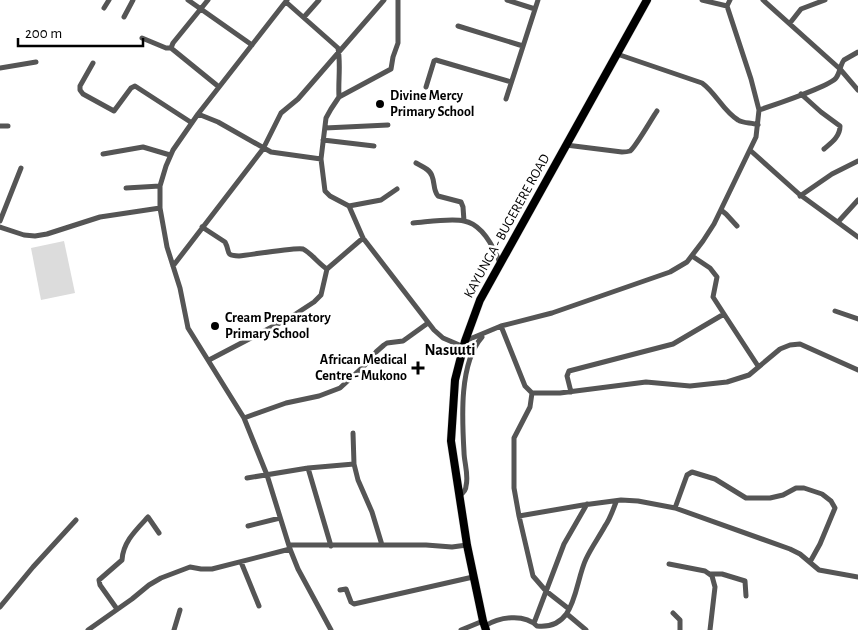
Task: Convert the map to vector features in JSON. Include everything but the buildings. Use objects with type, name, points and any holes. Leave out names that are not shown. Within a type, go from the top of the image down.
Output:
[{"type":"main road","name":"KAYUNGA - BUGERERE ROAD","points":[[484,626],[467,545],[451,441],[455,380],[464,344],[480,300],[647,0]]},
{"type":"street","points":[[104,8],[109,0]]},
{"type":"street","points":[[124,18],[133,0]]},
{"type":"street","points":[[188,0],[252,45]]},
{"type":"street","points":[[172,48],[173,43],[208,0]]},
{"type":"street","points":[[304,16],[319,0]]},
{"type":"street","points":[[173,266],[263,149],[282,113],[298,99],[384,0]]},
{"type":"street","points":[[397,189],[382,200],[349,206],[330,196],[326,191],[321,159],[326,118],[339,97],[391,69],[398,43],[398,0]]},
{"type":"street","points":[[507,0],[535,9]]},
{"type":"street","points":[[506,99],[538,0]]},
{"type":"street","points":[[702,0],[727,6]]},
{"type":"street","points":[[349,206],[363,238],[428,323],[443,338],[464,344],[501,326],[552,313],[670,272],[683,265],[703,241],[721,210],[751,151],[756,137],[759,110],[727,6],[730,0]]},
{"type":"street","points":[[764,0],[840,69],[858,90]]},
{"type":"street","points":[[790,23],[801,9],[825,0]]},
{"type":"street","points":[[331,630],[298,569],[267,475],[244,418],[188,328],[182,297],[167,246],[160,208],[160,186],[170,155],[192,122],[286,1],[337,45],[341,67],[338,84],[339,97]]},
{"type":"street","points":[[458,26],[523,46]]},
{"type":"street","points":[[142,38],[166,48],[172,48],[219,87]]},
{"type":"street","points":[[759,110],[829,84],[837,77],[844,60],[858,52]]},
{"type":"street","points":[[617,54],[702,83],[707,86],[734,117],[741,122],[758,125]]},
{"type":"street","points":[[426,87],[434,61],[436,60],[510,82]]},
{"type":"street","points":[[0,68],[36,62]]},
{"type":"street","points":[[93,63],[80,86],[83,94],[114,111],[130,88],[134,86],[192,122]]},
{"type":"street","points":[[802,94],[821,112],[840,126],[838,136],[824,150]]},
{"type":"street","points":[[566,145],[622,152],[629,151],[635,146],[645,128],[658,111]]},
{"type":"street","points":[[198,114],[218,122],[263,149],[276,153],[321,159]]},
{"type":"street","points":[[325,128],[388,125]]},
{"type":"street","points":[[0,126],[8,126]]},
{"type":"street","points":[[323,140],[374,146]]},
{"type":"street","points":[[103,154],[143,147],[170,155]]},
{"type":"street","points":[[751,151],[800,196],[858,237]]},
{"type":"street","points":[[800,196],[832,174],[858,161]]},
{"type":"street","points":[[416,163],[432,175],[434,190],[438,196],[461,202],[464,221]]},
{"type":"street","points":[[0,221],[21,168]]},
{"type":"street","points":[[126,188],[160,186]]},
{"type":"street","points":[[838,222],[858,200]]},
{"type":"street","points":[[0,227],[35,236],[47,234],[100,216],[160,208]]},
{"type":"street","points":[[721,210],[737,226]]},
{"type":"street","points":[[413,223],[464,221],[473,225],[491,242],[500,263]]},
{"type":"street","points":[[202,228],[225,242],[227,253],[230,256],[302,249],[327,269]]},
{"type":"street","points":[[209,360],[291,317],[314,302],[321,295],[327,269],[363,238]]},
{"type":"street","points":[[692,256],[710,268],[717,277],[713,297],[758,366]]},
{"type":"street","points":[[836,311],[858,319]]},
{"type":"street","points":[[571,392],[567,376],[569,371],[673,344],[688,337],[724,314]]},
{"type":"street","points":[[244,418],[286,403],[319,396],[340,388],[384,345],[403,341],[428,323]]},
{"type":"street","points":[[501,326],[525,386],[532,393],[571,392],[646,382],[690,386],[727,382],[749,375],[780,348],[800,344],[858,370]]},
{"type":"street","points":[[460,495],[466,488],[467,479],[463,429],[465,380],[474,347],[484,334]]},
{"type":"street","points":[[532,393],[530,408],[514,438],[514,488],[519,516],[533,576],[586,630]]},
{"type":"street","points":[[353,433],[354,464],[358,480],[372,512],[382,545]]},
{"type":"street","points":[[247,478],[308,468],[354,464]]},
{"type":"street","points":[[308,468],[331,546]]},
{"type":"street","points":[[675,508],[687,475],[692,472],[716,479],[746,498],[755,499],[783,495],[796,488],[804,488],[822,494],[831,501],[835,508],[820,544],[810,562]]},
{"type":"street","points":[[519,516],[587,504],[621,500],[638,501],[675,508],[790,549],[819,570],[858,577]]},
{"type":"street","points":[[461,630],[512,618],[520,618],[537,626],[550,626],[564,617],[575,596],[585,561],[606,525],[616,502]]},
{"type":"street","points":[[534,623],[564,544],[587,504]]},
{"type":"street","points":[[118,609],[100,585],[99,580],[122,560],[124,548],[128,541],[148,517],[159,533]]},
{"type":"street","points":[[248,526],[280,518]]},
{"type":"street","points":[[0,607],[76,520]]},
{"type":"street","points":[[88,630],[137,596],[149,585],[183,568],[208,569],[241,562],[290,547],[426,545],[452,547],[467,545]]},
{"type":"street","points":[[241,562],[259,606]]},
{"type":"street","points":[[669,564],[744,580],[746,596]]},
{"type":"street","points":[[710,574],[714,587],[710,630]]},
{"type":"street","points":[[340,590],[346,589],[351,602],[354,604],[473,577]]},
{"type":"street","points":[[174,630],[180,610]]},
{"type":"street","points":[[673,613],[680,620],[680,630]]},
{"type":"shaded area","points":[[64,241],[75,293],[41,300],[31,248]]},
{"type":"place","name":"Divine Mercy Primary School","points":[[380,104]]},
{"type":"place","name":"Cream Preparatory Primary School","points":[[215,326]]},
{"type":"place","name":"African Medical Centre - Mukono","points":[[418,368]]},
{"type":"district","name":"Nasuuti","points":[[450,350]]}]
